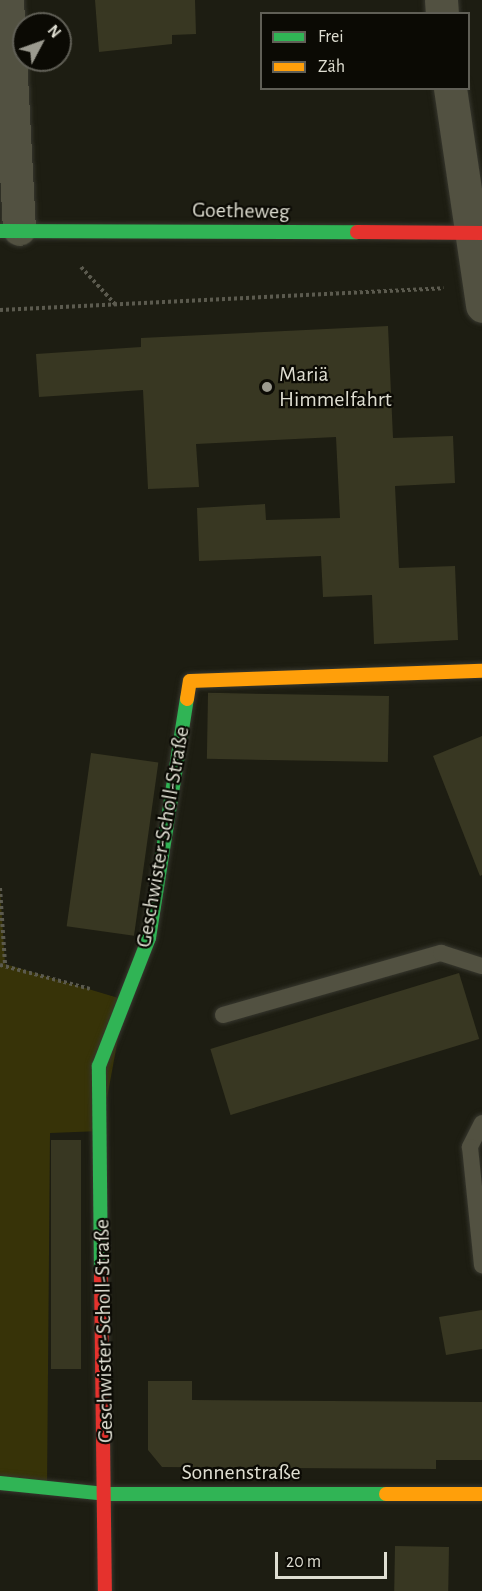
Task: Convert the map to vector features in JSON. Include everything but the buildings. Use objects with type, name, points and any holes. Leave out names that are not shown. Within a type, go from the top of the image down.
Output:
[{"type":"street","points":[[8,0],[9,230]]},
{"type":"street","points":[[450,90],[477,234],[481,296]]},
{"type":"street","name":"Goetheweg","points":[[9,230],[477,234]]},
{"type":"street","name":"Geschwister-Scholl-Straße","points":[[105,1591],[107,1494],[99,1066],[149,938],[190,681],[482,670]]},
{"type":"street","name":"Sonnenstraße","points":[[0,1483],[107,1494],[482,1494]]},
{"type":"lane","points":[[223,1015],[441,953],[482,966]]},
{"type":"lane","points":[[482,1123],[470,1147],[482,1265]]},
{"type":"path","points":[[0,310],[481,296]]},
{"type":"path","points":[[0,888],[3,964],[125,1000]]},
{"type":"shaded area","points":[[0,888],[5,964],[125,1000],[101,1131],[50,1133],[47,1490],[0,1483]]},
{"type":"traffic: fast","points":[[0,231],[357,232]]},
{"type":"traffic: fast","points":[[101,1274],[99,1066],[149,938],[187,699]]},
{"type":"traffic: fast","points":[[0,1483],[107,1494],[386,1494]]},
{"type":"traffic: slow","points":[[187,699],[190,681],[482,671]]},
{"type":"traffic: slow","points":[[386,1494],[482,1494]]},
{"type":"traffic: jam","points":[[357,232],[482,233]]},
{"type":"traffic: jam","points":[[101,1274],[105,1591]]},
{"type":"place","name":"Mariä Himmelfahrt","points":[[267,387]]}]
